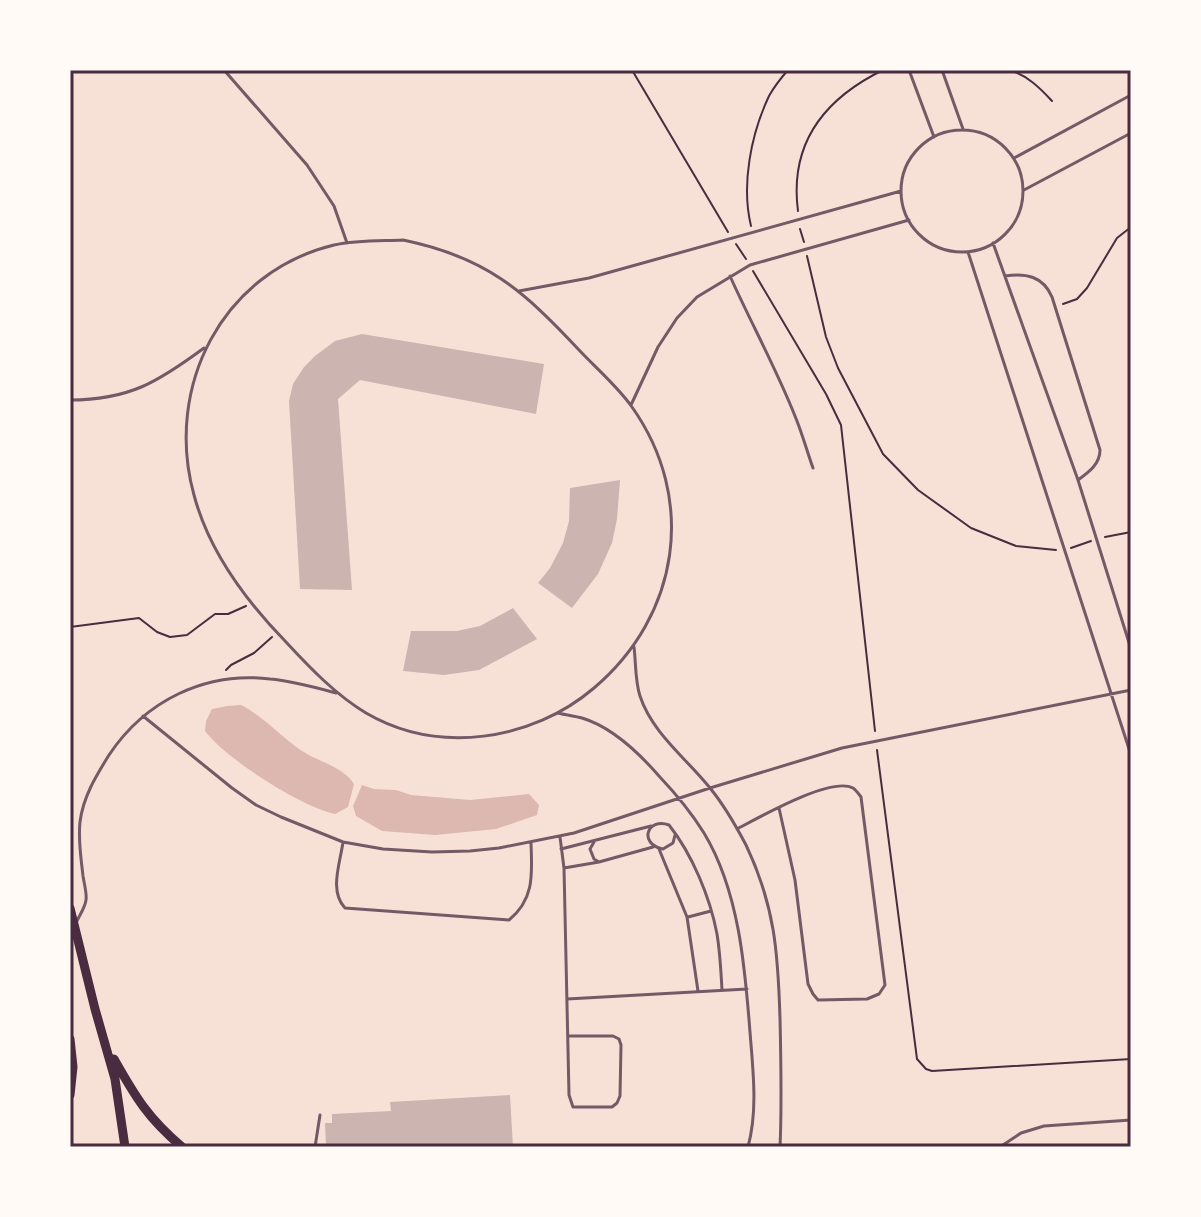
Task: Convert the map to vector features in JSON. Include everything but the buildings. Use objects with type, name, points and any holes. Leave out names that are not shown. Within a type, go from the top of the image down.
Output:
[{"type":"main road","points":[[72,918],[115,1079],[125,1147]]},
{"type":"main road","points":[[70,1039],[73,1067],[70,1095]]},
{"type":"main road","points":[[107,1047],[145,1111],[182,1147]]},
{"type":"lane","points":[[224,70],[307,165],[334,206],[347,243]]},
{"type":"lane","points":[[909,70],[934,137]]},
{"type":"lane","points":[[942,70],[963,129]]},
{"type":"lane","points":[[1014,158],[1131,95]]},
{"type":"lane","points":[[963,129],[978,131],[1005,146],[1021,174],[1024,190],[1016,221],[1006,233],[981,249],[968,252],[950,251],[934,245],[919,234],[903,206],[901,191],[905,168],[918,149],[934,137],[963,129]]},
{"type":"lane","points":[[1024,190],[1131,133]]},
{"type":"lane","points":[[519,291],[589,278],[901,191]]},
{"type":"lane","points":[[631,405],[658,347],[677,318],[697,297],[750,265],[909,220]]},
{"type":"lane","points":[[403,240],[464,257],[495,273],[519,291],[555,324],[631,405],[655,447],[667,479],[672,510],[669,563],[662,590],[634,647],[591,691],[558,713],[523,727],[469,738],[443,738],[412,732],[386,723],[339,694],[277,632],[222,560],[206,528],[191,482],[187,421],[193,384],[204,348],[235,304],[257,283],[307,253],[360,241],[403,240]]},
{"type":"lane","points":[[993,243],[1078,480],[1131,649]]},
{"type":"lane","points":[[968,252],[1131,755]]},
{"type":"lane","points":[[730,276],[786,393],[813,468]]},
{"type":"lane","points":[[1005,276],[1031,276],[1049,290],[1100,450],[1097,462],[1078,480]]},
{"type":"lane","points":[[70,400],[115,397],[139,389],[204,348]]},
{"type":"lane","points":[[634,647],[640,695],[652,719],[710,788],[737,829],[763,886],[773,921],[776,947],[782,1083],[780,1147]]},
{"type":"lane","points":[[72,918],[86,900],[79,842],[80,820],[89,790],[117,743],[143,716],[164,700],[188,689],[240,678],[299,683],[339,694]]},
{"type":"lane","points":[[143,716],[256,805],[343,842],[383,849],[470,851],[560,837],[842,748],[1131,690]]},
{"type":"lane","points":[[558,713],[583,718],[624,742],[680,798],[705,835],[724,879],[736,919],[747,989],[754,1111],[748,1147]]},
{"type":"lane","points":[[737,829],[779,808],[810,793],[843,785],[855,788],[861,797],[885,985],[879,994],[867,999],[818,1000],[813,994],[808,984],[795,880],[779,808]]},
{"type":"lane","points":[[561,849],[664,822],[669,825],[691,859],[711,911],[717,934],[722,990]]},
{"type":"lane","points":[[652,826],[648,836],[653,847],[670,846],[675,835]]},
{"type":"lane","points":[[560,837],[564,868],[567,999],[568,1036],[570,1102],[573,1107],[612,1107],[620,1096],[619,1039],[613,1036],[568,1036]]},
{"type":"lane","points":[[596,840],[590,849],[594,859],[599,862]]},
{"type":"lane","points":[[343,842],[336,891],[338,900],[345,908],[509,920],[528,897],[532,873],[531,843]]},
{"type":"lane","points":[[564,868],[653,847]]},
{"type":"lane","points":[[659,849],[687,917],[699,992]]},
{"type":"lane","points":[[687,917],[711,911]]},
{"type":"lane","points":[[567,999],[747,989]]},
{"type":"lane","points":[[315,1147],[320,1115]]},
{"type":"lane","points":[[1000,1147],[1021,1133],[1044,1126],[1131,1120]]},
{"type":"path","points":[[632,70],[826,394],[841,425],[876,741],[917,1059],[932,1071],[1131,1059]]},
{"type":"path","points":[[752,231],[747,193],[750,157],[761,115],[771,92],[788,70]]},
{"type":"path","points":[[883,70],[851,89],[809,133],[799,157],[795,192],[801,234],[826,337],[838,368],[883,454],[918,490],[971,528],[1016,546],[1064,550],[1131,532]]},
{"type":"path","points":[[1009,70],[1039,86],[1052,101]]},
{"type":"path","points":[[1055,307],[1077,299],[1117,238],[1131,227]]},
{"type":"path","points":[[70,627],[139,618],[157,632],[170,637],[187,635],[215,614],[228,614],[252,603]]},
{"type":"path","points":[[213,682],[277,632]]},
{"type":"shaded area","points":[[241,705],[298,748],[350,778],[354,784],[348,807],[335,814],[303,802],[246,767],[215,742],[205,731],[212,709]]},
{"type":"shaded area","points":[[362,785],[411,795],[470,800],[529,794],[539,805],[537,815],[496,829],[435,835],[382,831],[356,816],[353,806]]}]
